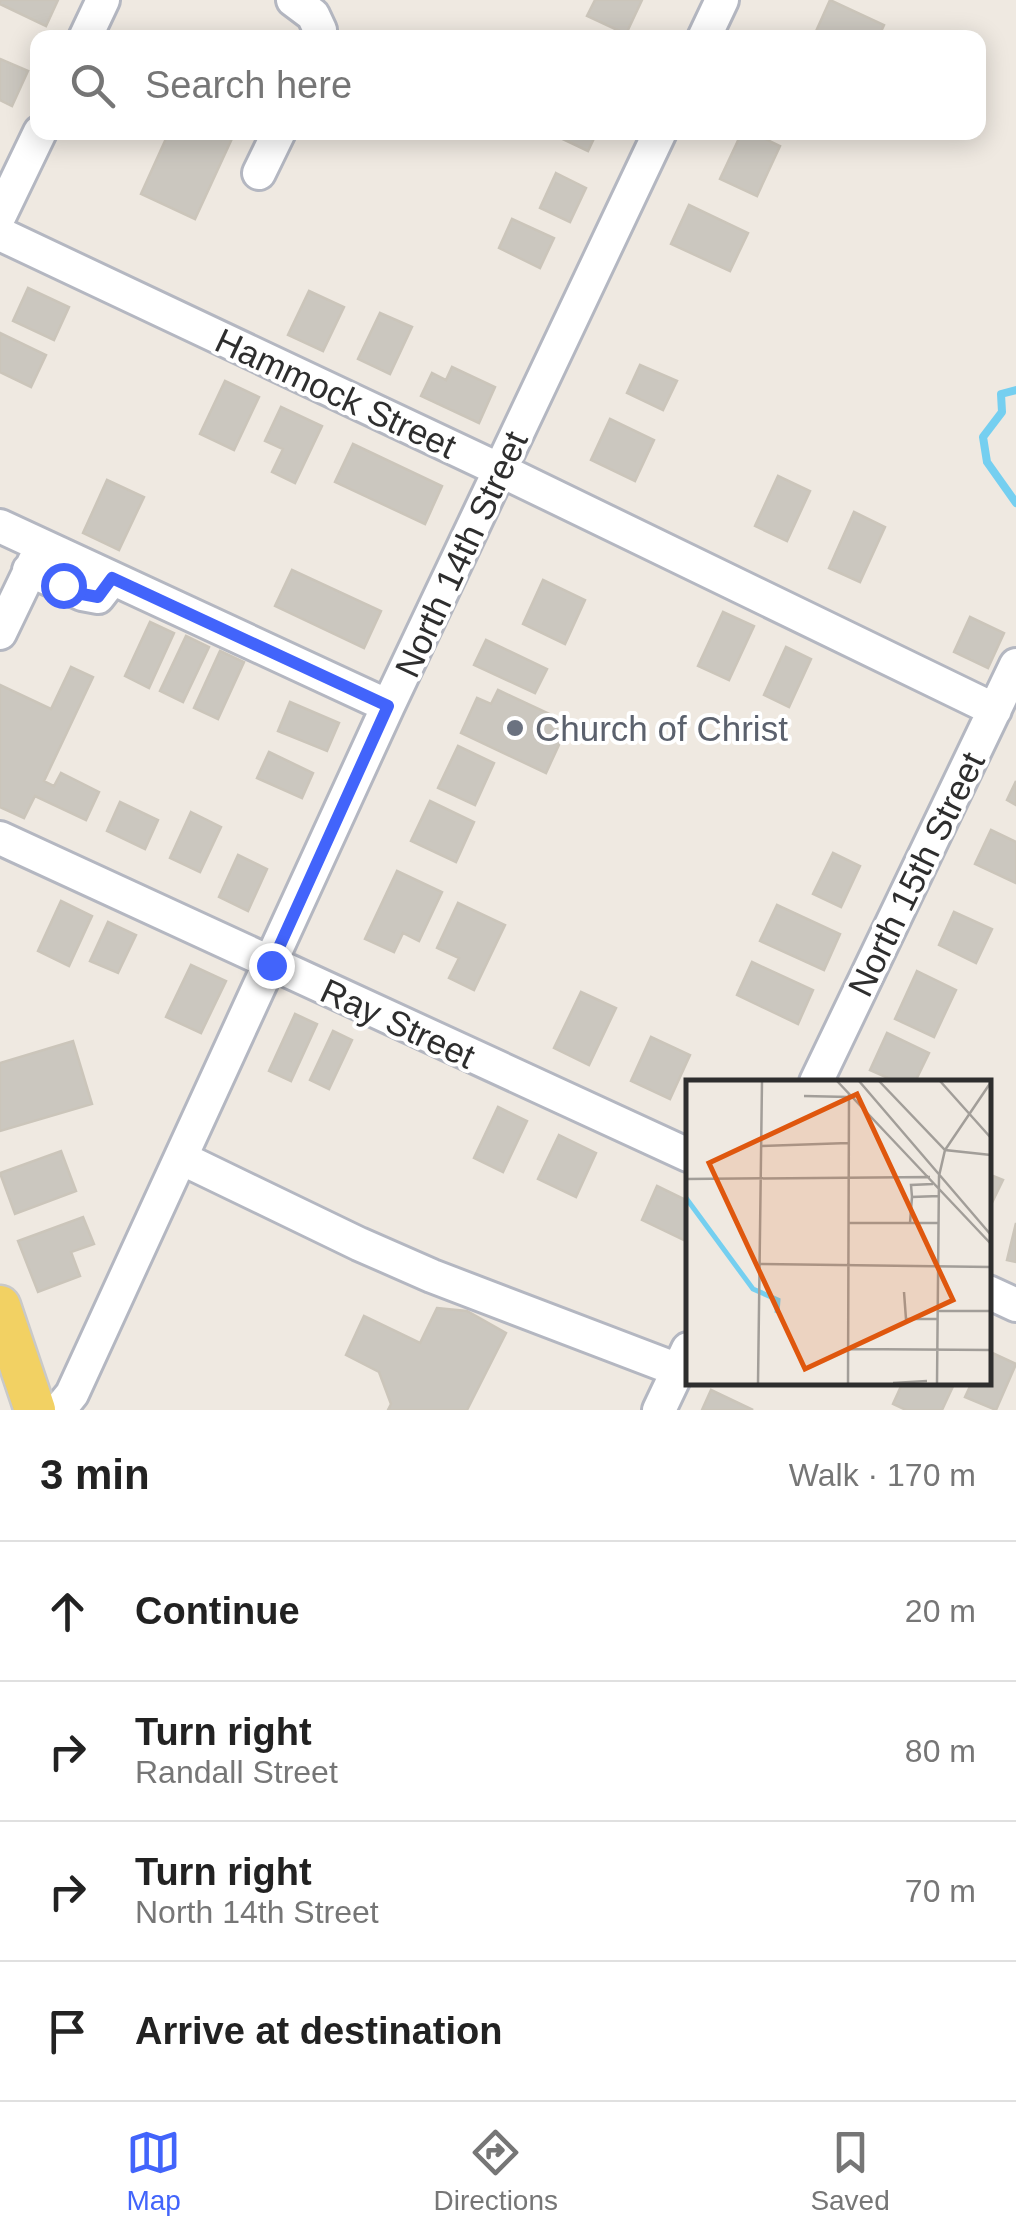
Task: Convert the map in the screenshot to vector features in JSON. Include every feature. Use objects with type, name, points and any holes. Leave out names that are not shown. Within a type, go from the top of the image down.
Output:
[{"type":"main road","points":[[0,1306],[35,1410]]},
{"type":"street","points":[[89,30],[103,0]]},
{"type":"street","points":[[293,0],[313,15],[320,30]]},
{"type":"street","points":[[708,30],[721,0]]},
{"type":"street","points":[[0,215],[36,140]]},
{"type":"street","points":[[259,173],[275,140]]},
{"type":"street","name":"North 14th Street","points":[[59,1410],[72,1394],[388,706],[656,140]]},
{"type":"street","name":"Hammock Street","points":[[0,234],[500,470],[994,710]]},
{"type":"street","points":[[0,526],[36,558],[112,578],[388,706]]},
{"type":"street","points":[[0,633],[36,558]]},
{"type":"street","name":"North 15th Street","points":[[817,1080],[1016,666]]},
{"type":"street","name":"Ray Street","points":[[0,838],[686,1154]]},
{"type":"street","points":[[181,1158],[432,1276],[683,1359],[659,1410]]},
{"type":"street","points":[[991,1293],[1016,1305]]},
{"type":"building","points":[[0,0],[58,0],[46,26],[0,4]]},
{"type":"building","points":[[595,0],[642,0],[628,30],[617,30],[587,16]]},
{"type":"building","points":[[830,0],[884,25],[882,30],[817,30]]},
{"type":"building","points":[[0,59],[28,71],[12,106],[0,100]]},
{"type":"building","points":[[165,140],[231,140],[195,219],[141,194]]},
{"type":"building","points":[[565,140],[593,140],[588,151]]},
{"type":"building","points":[[738,140],[768,140],[780,146],[757,196],[720,179]]},
{"type":"building","points":[[556,173],[586,188],[570,222],[540,208]]},
{"type":"building","points":[[689,205],[748,233],[730,271],[671,244]]},
{"type":"building","points":[[512,219],[554,238],[540,268],[499,248]]},
{"type":"building","points":[[28,288],[69,307],[54,340],[13,321]]},
{"type":"building","points":[[309,291],[344,307],[323,351],[288,335]]},
{"type":"building","points":[[380,313],[412,327],[390,374],[358,359]]},
{"type":"building","points":[[0,333],[46,355],[31,387],[0,372]]},
{"type":"building","points":[[640,365],[677,381],[663,410],[627,393]]},
{"type":"building","points":[[452,367],[495,387],[479,423],[421,396],[432,373],[446,380]]},
{"type":"building","points":[[225,381],[259,397],[234,450],[200,434]]},
{"type":"building","points":[[281,407],[322,426],[295,483],[272,472],[283,449],[265,441]]},
{"type":"building","points":[[610,419],[654,440],[635,481],[591,460]]},
{"type":"building","points":[[353,444],[442,486],[425,524],[335,482]]},
{"type":"building","points":[[778,476],[810,491],[787,541],[755,526]]},
{"type":"building","points":[[107,480],[144,497],[119,550],[83,533]]},
{"type":"building","points":[[854,512],[885,527],[860,582],[829,568]]},
{"type":"building","points":[[292,570],[381,611],[364,648],[275,606]]},
{"type":"building","points":[[543,580],[585,600],[565,644],[523,624]]},
{"type":"building","points":[[723,612],[754,626],[729,680],[698,666]]},
{"type":"building","points":[[970,617],[1004,633],[988,668],[954,652]]},
{"type":"building","points":[[150,622],[174,633],[149,688],[125,676]]},
{"type":"building","points":[[186,636],[209,647],[183,702],[160,691]]},
{"type":"building","points":[[486,640],[547,669],[535,693],[474,665]]},
{"type":"building","points":[[786,647],[811,659],[789,707],[764,695]]},
{"type":"building","points":[[220,651],[244,662],[218,719],[194,708]]},
{"type":"building","points":[[71,667],[93,677],[44,781],[54,786],[61,773],[99,792],[86,820],[35,796],[24,818],[0,807],[0,685],[51,709]]},
{"type":"building","name":"Church of Christ","points":[[498,690],[569,723],[546,773],[461,733],[477,698],[491,704]]},
{"type":"building","points":[[290,702],[339,723],[327,751],[278,731]]},
{"type":"building","points":[[458,746],[494,763],[475,805],[438,788]]},
{"type":"building","points":[[269,752],[313,773],[302,798],[257,778]]},
{"type":"building","points":[[1016,781],[1016,805],[1007,800]]},
{"type":"building","points":[[430,801],[474,822],[456,862],[411,841]]},
{"type":"building","points":[[120,802],[158,820],[145,849],[107,831]]},
{"type":"building","points":[[191,812],[221,827],[200,872],[170,858]]},
{"type":"building","points":[[991,830],[1016,842],[1016,883],[975,864]]},
{"type":"building","points":[[833,853],[860,866],[841,907],[813,894]]},
{"type":"building","points":[[238,855],[267,869],[248,911],[219,897]]},
{"type":"building","points":[[397,871],[442,892],[419,941],[403,933],[394,952],[365,939]]},
{"type":"building","points":[[61,901],[92,916],[69,966],[38,951]]},
{"type":"building","points":[[458,903],[505,925],[474,990],[449,978],[459,958],[437,948]]},
{"type":"building","points":[[777,905],[840,934],[824,970],[760,941]]},
{"type":"building","points":[[954,912],[992,929],[976,963],[939,945]]},
{"type":"building","points":[[108,922],[136,935],[118,973],[90,961]]},
{"type":"building","points":[[752,962],[813,990],[798,1024],[737,995]]},
{"type":"building","points":[[191,965],[226,981],[201,1033],[166,1017]]},
{"type":"building","points":[[917,971],[956,990],[934,1037],[895,1019]]},
{"type":"building","points":[[581,992],[616,1008],[589,1065],[554,1048]]},
{"type":"building","points":[[295,1014],[317,1024],[291,1081],[269,1071]]},
{"type":"building","points":[[333,1031],[352,1040],[329,1089],[310,1080]]},
{"type":"building","points":[[887,1033],[929,1053],[916,1080],[892,1080],[870,1070]]},
{"type":"building","points":[[651,1037],[690,1055],[670,1099],[631,1081]]},
{"type":"building","points":[[73,1041],[92,1104],[0,1131],[0,1063]]},
{"type":"building","points":[[498,1107],[527,1121],[503,1172],[474,1158]]},
{"type":"building","points":[[559,1135],[596,1153],[576,1197],[538,1179]]},
{"type":"building","points":[[61,1151],[76,1191],[15,1214],[0,1173]]},
{"type":"building","points":[[991,1175],[1003,1180],[991,1205]]},
{"type":"building","points":[[657,1186],[686,1200],[686,1241],[642,1220]]},
{"type":"building","points":[[83,1217],[94,1244],[71,1252],[80,1276],[38,1292],[18,1241]]},
{"type":"building","points":[[1016,1223],[1016,1262],[1007,1260]]},
{"type":"building","points":[[437,1308],[467,1311],[506,1333],[467,1410],[388,1410],[391,1404],[379,1372],[346,1355],[364,1316],[420,1343]]},
{"type":"building","points":[[991,1352],[1016,1364],[996,1410],[965,1397],[971,1385],[991,1385]]},
{"type":"building","points":[[902,1385],[954,1385],[942,1410],[906,1410],[893,1404]]},
{"type":"building","points":[[711,1390],[753,1410],[702,1410]]},
{"type":"waterway","points":[[1016,390],[1001,394],[1002,412],[983,437],[987,462],[1016,503]]},
{"type":"place","name":"Church of Christ","points":[[515,728]]},
{"type":"route","points":[[63,585],[98,597],[112,578],[388,706],[271,965]]}]
